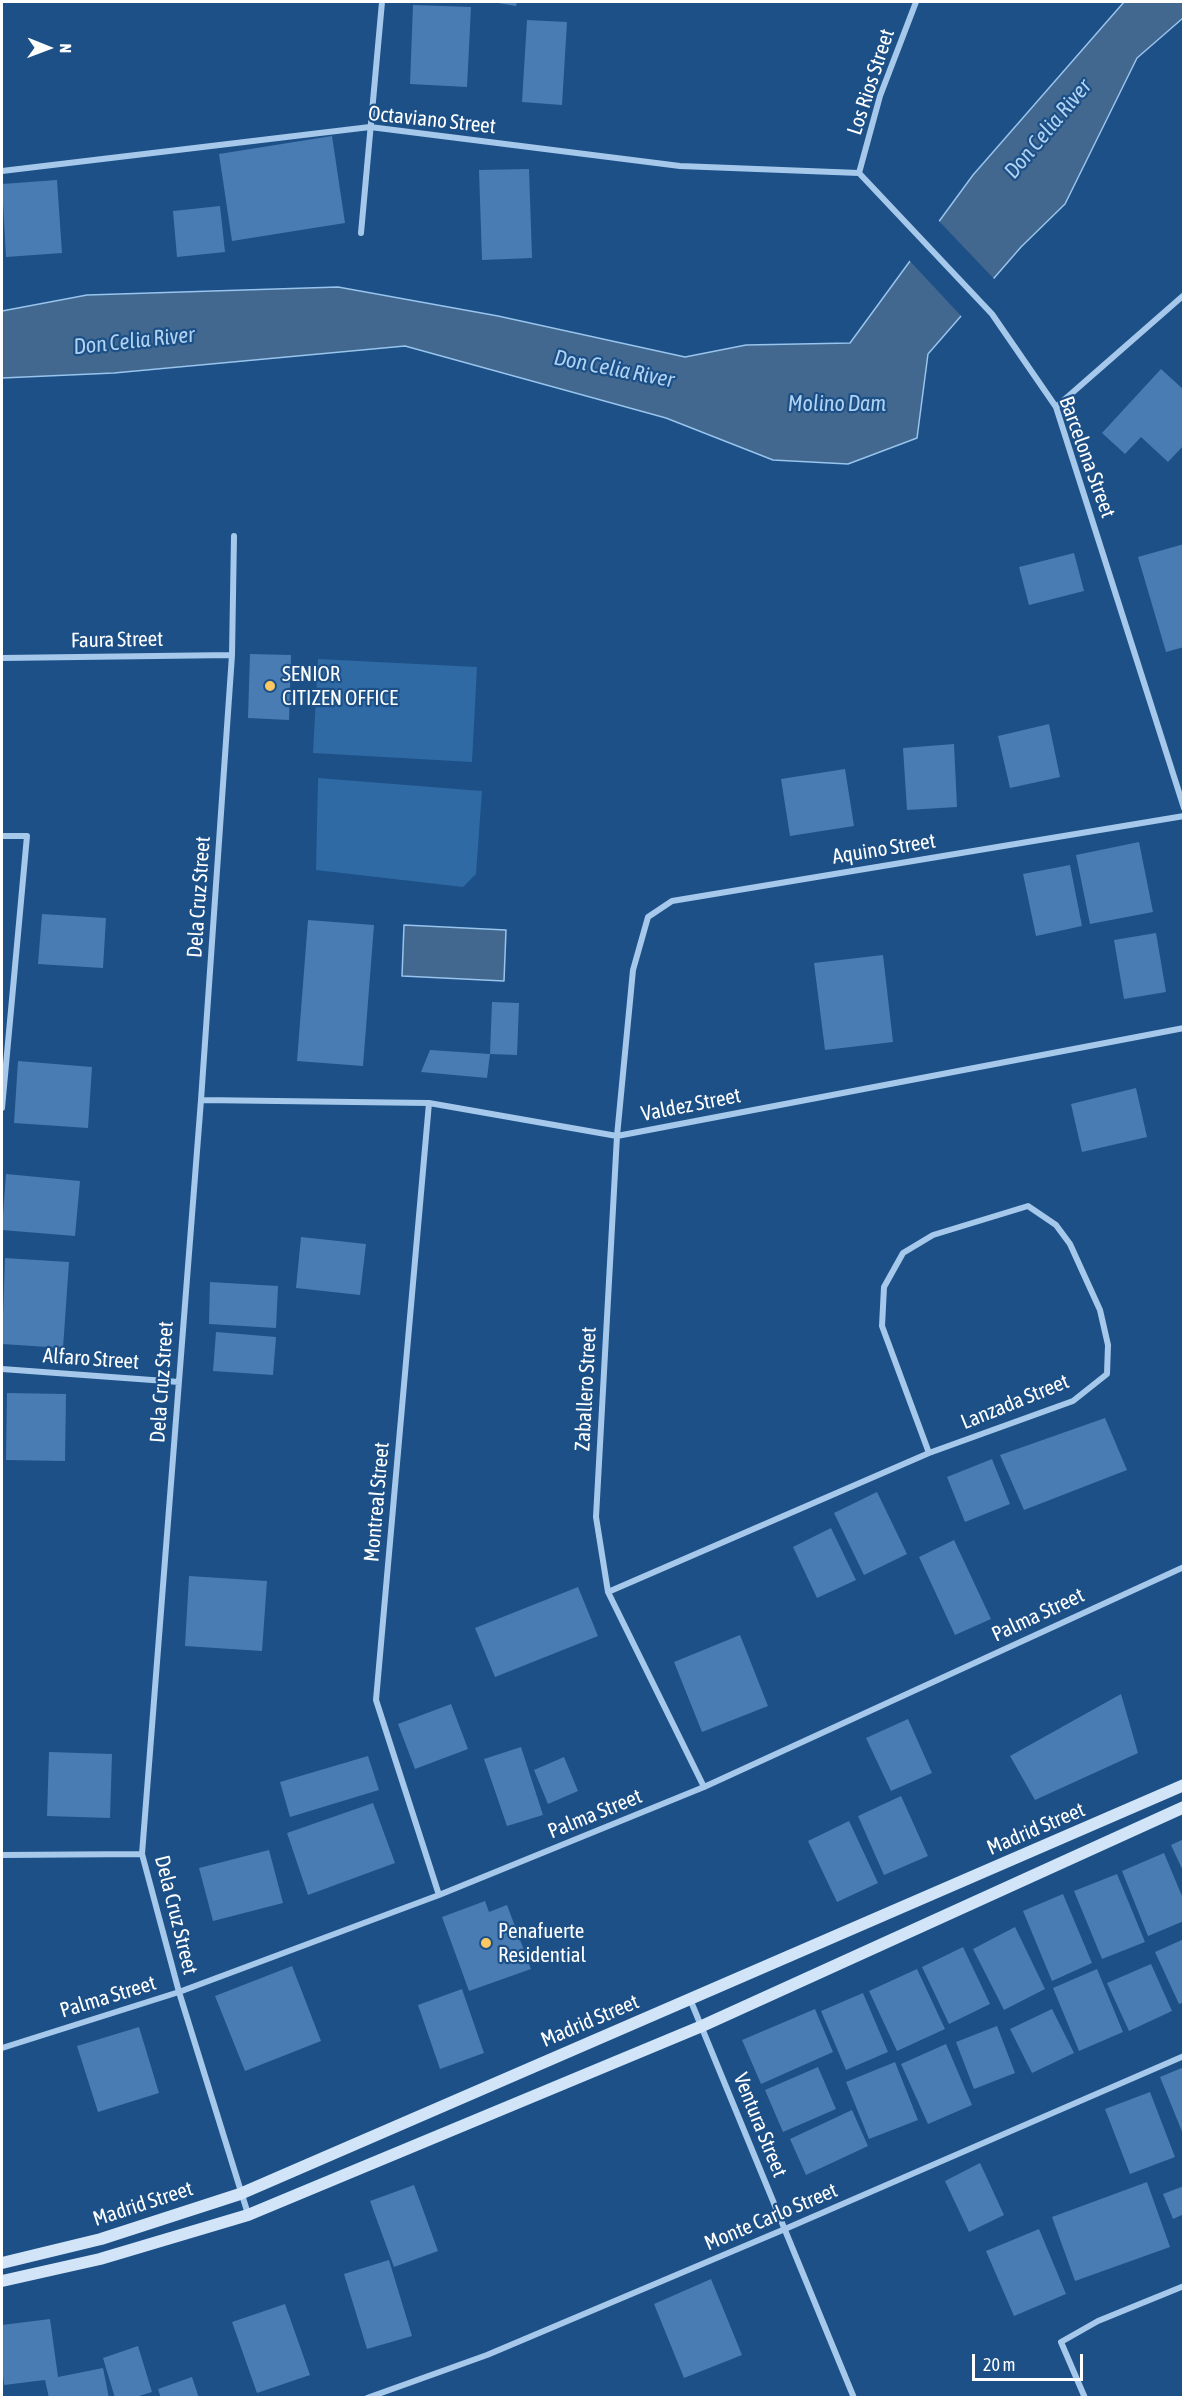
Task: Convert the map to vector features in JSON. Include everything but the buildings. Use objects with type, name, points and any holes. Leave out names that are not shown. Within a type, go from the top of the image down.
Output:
[{"type":"street","points":[[361,233],[382,2]]},
{"type":"street","name":"Los Rios Street","points":[[860,173],[880,96],[916,2]]},
{"type":"street","name":"Octaviano Street","points":[[2,171],[370,127],[680,166],[860,173]]},
{"type":"street","name":"Barcelona Street","points":[[860,173],[992,314],[1056,407],[1184,808]]},
{"type":"street","points":[[1056,407],[1184,295]]},
{"type":"street","name":"Dela Cruz Street","points":[[234,536],[232,655],[201,1100],[142,1854],[179,1992],[248,2215]]},
{"type":"street","name":"Faura Street","points":[[2,658],[232,655]]},
{"type":"street","name":"Aquino Street","points":[[633,970],[648,917],[672,901],[1184,816]]},
{"type":"street","points":[[2,836],[27,836],[2,1108]]},
{"type":"street","name":"Zaballero Street","points":[[633,970],[617,1136],[596,1517],[608,1592],[704,1787]]},
{"type":"street","name":"Valdez Street","points":[[201,1100],[429,1103],[617,1136],[1184,1028]]},
{"type":"street","name":"Montreal Street","points":[[429,1103],[376,1701],[439,1895]]},
{"type":"street","name":"Lanzada Street","points":[[608,1592],[929,1453],[1073,1401],[1107,1374],[1107,1345],[1100,1310],[1070,1244],[1056,1225],[1028,1206],[933,1235],[903,1253],[884,1287],[882,1326],[929,1453]]},
{"type":"street","name":"Alfaro Street","points":[[2,1370],[179,1382]]},
{"type":"street","name":"Palma Street","points":[[2,2048],[179,1992],[439,1895],[704,1787],[1184,1567]]},
{"type":"street","name":"Madrid Street","points":[[2,2263],[101,2239],[240,2193],[1184,1785]]},
{"type":"street","name":"Madrid Street","points":[[2,2281],[100,2259],[248,2215],[702,2026],[1184,1807]]},
{"type":"street","points":[[2,1855],[142,1854]]},
{"type":"street","name":"Ventura Street","points":[[690,1999],[854,2397]]},
{"type":"street","name":"Monte Carlo Street","points":[[367,2397],[487,2355],[1184,2056]]},
{"type":"street","points":[[1085,2397],[1061,2342],[1098,2321],[1184,2286]]},
{"type":"shaded area","points":[[318,659],[477,667],[472,762],[313,753]]},
{"type":"shaded area","points":[[318,778],[482,791],[476,874],[463,887],[316,870]]},
{"type":"water","name":"Molino Dam","points":[[1124,2],[1183,2],[1183,18],[1137,58],[1065,204],[1021,247],[928,354],[917,438],[848,464],[773,460],[666,418],[405,346],[114,373],[2,378],[2,311],[87,295],[338,287],[498,316],[685,357],[746,345],[850,343],[973,175]]},
{"type":"water","points":[[404,925],[506,930],[504,981],[402,976]]},
{"type":"pier","points":[[937,219],[996,281],[963,318],[908,259]]},
{"type":"place","name":"SENIOR CITIZEN OFFICE","points":[[270,686]]},
{"type":"place","name":"Penafuerte Residential","points":[[486,1943]]},
{"type":"water label","name":"Don Celia River","points":[[1048,129]]},
{"type":"water label","name":"Don Celia River","points":[[134,341]]},
{"type":"water label","name":"Don Celia River","points":[[614,369]]}]
